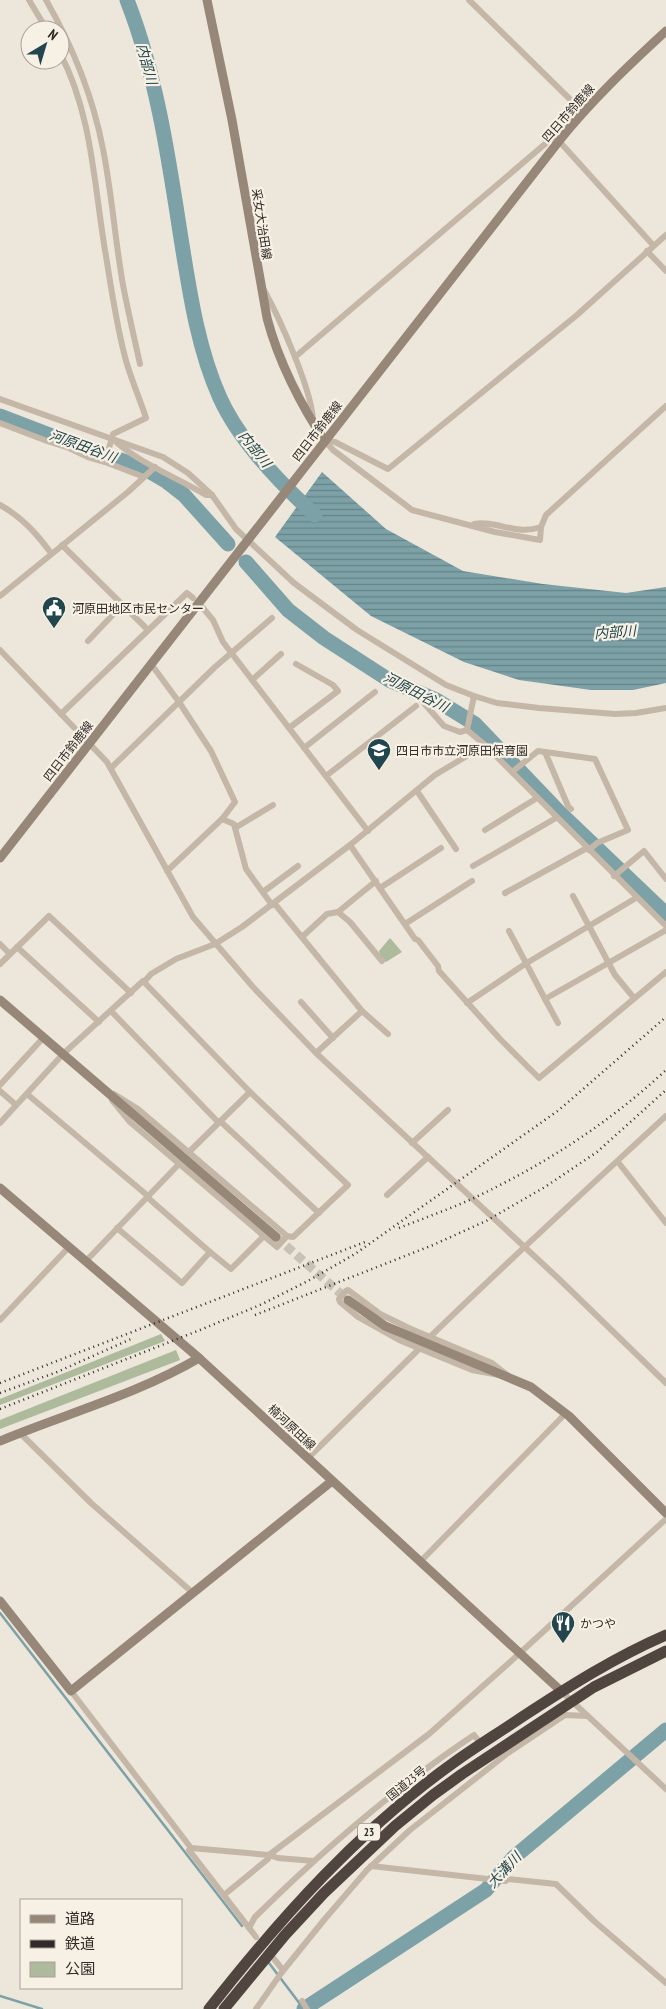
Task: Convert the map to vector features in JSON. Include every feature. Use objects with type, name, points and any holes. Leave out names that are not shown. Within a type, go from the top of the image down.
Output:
[{"type":"highway","name":"国道23号","points":[[209,2009],[284,1918],[338,1860],[408,1798],[455,1761],[561,1691],[621,1657],[666,1635]]},
{"type":"highway","name":"23","points":[[224,2009],[298,1921],[395,1826],[462,1774],[571,1701],[619,1673],[666,1651]]},
{"type":"main road","name":"采女大治田線","points":[[206,0],[232,120],[260,282],[273,341],[313,424],[325,441]]},
{"type":"main road","name":"四日市鈴鹿線","points":[[0,858],[559,141],[583,112],[631,63],[666,32]]},
{"type":"main road","points":[[0,1000],[276,1237]]},
{"type":"main road","name":"楠河原田線","points":[[0,1188],[199,1358],[561,1691]]},
{"type":"main road","points":[[348,1300],[385,1326],[531,1387],[566,1413],[666,1513]]},
{"type":"main road","points":[[0,1441],[138,1387],[183,1368],[199,1358]]},
{"type":"main road","points":[[0,1601],[71,1691],[332,1481]]},
{"type":"street","points":[[29,0],[41,20]]},
{"type":"street","points":[[46,0],[80,70],[97,124],[103,149],[123,285],[140,364]]},
{"type":"street","points":[[295,357],[583,112],[469,0]]},
{"type":"street","points":[[68,70],[75,87],[86,128],[95,173],[106,254],[124,354],[146,418],[114,434],[110,451],[105,461]]},
{"type":"street","points":[[559,141],[653,245]]},
{"type":"street","points":[[325,441],[335,442],[388,469],[583,310],[647,250],[666,235]]},
{"type":"street","points":[[647,250],[666,271]]},
{"type":"street","points":[[260,282],[295,357],[314,412],[313,424]]},
{"type":"street","points":[[0,398],[113,440],[132,444],[163,457],[188,473],[212,495],[236,529],[250,538],[294,583],[357,630],[446,685],[497,703],[592,713],[636,713],[666,708]]},
{"type":"street","points":[[325,441],[369,478],[412,510],[495,532],[540,540],[541,527],[546,515],[666,406]]},
{"type":"street","points":[[0,423],[145,477]]},
{"type":"street","points":[[113,440],[122,448],[154,468],[206,496],[212,495]]},
{"type":"street","points":[[0,596],[154,468]]},
{"type":"street","points":[[0,505],[32,528],[52,553]]},
{"type":"street","points":[[470,525],[480,523],[519,531],[530,531],[541,527]]},
{"type":"street","points":[[62,545],[148,630]]},
{"type":"street","points":[[61,714],[188,593],[193,598]]},
{"type":"street","points":[[88,641],[123,604]]},
{"type":"street","points":[[203,608],[213,620],[223,642],[368,831]]},
{"type":"street","points":[[111,768],[231,652],[272,618]]},
{"type":"street","points":[[0,650],[111,768],[193,917],[215,944],[316,1053],[523,1246],[666,1383]]},
{"type":"street","points":[[252,680],[282,654]]},
{"type":"street","points":[[151,664],[211,751],[235,802],[222,819],[167,871]]},
{"type":"street","points":[[289,728],[338,691],[333,685],[296,664]]},
{"type":"street","points":[[304,748],[375,692]]},
{"type":"street","points":[[422,701],[444,726],[460,732],[467,726],[474,696]]},
{"type":"street","points":[[326,776],[416,706]]},
{"type":"street","points":[[467,726],[514,771],[556,818],[618,873],[636,898],[666,926]]},
{"type":"street","points":[[0,1122],[63,1054],[151,974],[176,959],[215,944],[273,904],[350,845],[435,775],[485,745]]},
{"type":"street","points":[[505,893],[597,843],[628,830],[596,759],[538,752],[514,771]]},
{"type":"street","points":[[545,752],[571,809]]},
{"type":"street","points":[[417,790],[456,849]]},
{"type":"street","points":[[485,830],[537,798]]},
{"type":"street","points":[[235,828],[273,805]]},
{"type":"street","points":[[473,866],[556,818]]},
{"type":"street","points":[[222,819],[234,824],[246,869],[263,892],[362,1011],[388,1034]]},
{"type":"street","points":[[350,845],[415,939],[418,940],[438,966],[439,971],[500,1039],[539,1078],[666,972]]},
{"type":"street","points":[[380,888],[441,848]]},
{"type":"street","points":[[618,873],[644,851],[666,879]]},
{"type":"street","points":[[263,892],[298,866]]},
{"type":"street","points":[[302,937],[327,914],[338,912],[376,881]]},
{"type":"street","points":[[405,924],[472,881]]},
{"type":"street","points":[[573,896],[615,976],[634,998]]},
{"type":"street","points":[[467,1003],[525,964],[636,898]]},
{"type":"street","points":[[338,912],[350,922],[382,961]]},
{"type":"street","points":[[0,964],[49,916],[131,993]]},
{"type":"street","points":[[545,1000],[666,930]]},
{"type":"street","points":[[509,931],[558,1023]]},
{"type":"street","points":[[0,944],[10,954]]},
{"type":"street","points":[[18,947],[98,1022]]},
{"type":"street","points":[[104,1088],[138,1109],[287,1236],[293,1237],[348,1185],[250,1092],[144,982]]},
{"type":"street","points":[[301,1002],[332,1038]]},
{"type":"street","points":[[111,1011],[219,1122],[319,1213]]},
{"type":"street","points":[[316,1053],[362,1011]]},
{"type":"street","points":[[0,1085],[44,1037]]},
{"type":"street","points":[[104,1088],[130,1122],[277,1247],[287,1236]]},
{"type":"street","points":[[0,1091],[16,1105]]},
{"type":"street","points":[[188,1152],[250,1092]]},
{"type":"street","points":[[26,1094],[148,1196],[231,1269],[264,1236]]},
{"type":"street","points":[[412,1143],[448,1110]]},
{"type":"street","points":[[431,1336],[523,1246],[618,1162],[666,1116]]},
{"type":"street","points":[[387,1195],[428,1157]]},
{"type":"street","points":[[618,1162],[666,1223]]},
{"type":"street","points":[[86,1261],[179,1164]]},
{"type":"street","points":[[117,1228],[182,1283],[210,1252]]},
{"type":"street","points":[[0,1320],[70,1247]]},
{"type":"street","points":[[348,1290],[380,1314],[492,1362],[510,1377],[472,1370],[393,1337],[358,1317],[340,1302],[340,1298],[348,1290]]},
{"type":"street","points":[[308,1458],[420,1348]]},
{"type":"street","points":[[420,1562],[566,1413]]},
{"type":"street","points":[[20,1433],[90,1503],[193,1593]]},
{"type":"street","points":[[224,1895],[268,1859],[269,1855],[428,1734],[520,1654],[666,1519]]},
{"type":"street","points":[[71,1691],[191,1848],[189,1850],[256,1936]]},
{"type":"street","points":[[561,1691],[666,1788]]},
{"type":"street","points":[[256,2009],[282,1971],[371,1866],[410,1830],[508,1753],[565,1715],[588,1716]]},
{"type":"street","points":[[249,1928],[255,1917],[314,1861],[385,1802],[474,1735],[481,1744]]},
{"type":"street","points":[[191,1848],[314,1861]]},
{"type":"street","points":[[371,1866],[556,1884],[594,1921],[666,1983]]},
{"type":"street","points":[[274,1958],[282,1971]]},
{"type":"green space","points":[[390,938],[402,952],[386,962],[379,951]]},
{"type":"green space","points":[[161,1334],[165,1341],[0,1405],[0,1399]]},
{"type":"green space","points":[[176,1350],[180,1360],[0,1429],[0,1420]]},
{"type":"water","points":[[322,472],[386,529],[463,571],[543,584],[626,593],[666,587],[666,683],[633,690],[591,690],[519,680],[464,662],[371,616],[275,537]]},
{"type":"waterway","name":"内部川","points":[[127,0],[146,56],[160,115],[195,317],[212,379],[228,414],[249,445],[288,490],[315,515]]},
{"type":"waterway","name":"河原田谷川","points":[[0,416],[86,449],[142,467],[166,481],[184,495],[228,544]]},
{"type":"waterway","name":"河原田谷川","points":[[246,562],[288,610],[324,638],[389,680],[436,700],[475,724],[560,813],[666,914]]},
{"type":"waterway","points":[[0,1613],[242,1926]]},
{"type":"waterway","name":"大溝川","points":[[304,2009],[486,1890],[513,1858],[666,1730]]},
{"type":"waterway","points":[[269,1963],[300,2004]]},
{"type":"waterway","points":[[0,1996],[42,2009]]},
{"type":"tunnel","points":[[276,1237],[348,1300]]},
{"type":"railway","points":[[0,1409],[260,1305],[355,1254],[559,1110],[666,1017]]},
{"type":"railway","points":[[399,1228],[474,1198],[551,1157],[622,1108],[666,1070]]},
{"type":"railway","points":[[255,1315],[433,1245],[486,1221],[545,1187],[597,1152],[666,1090]]},
{"type":"railway","points":[[0,1383],[365,1242]]},
{"type":"railway","points":[[0,1393],[57,1372],[131,1339]]},
{"type":"place","name":"河原田地区市民センター","points":[[54,629]]},
{"type":"place","name":"四日市市立河原田保育園","points":[[379,771]]},
{"type":"place","name":"かつや","points":[[563,1644]]}]
